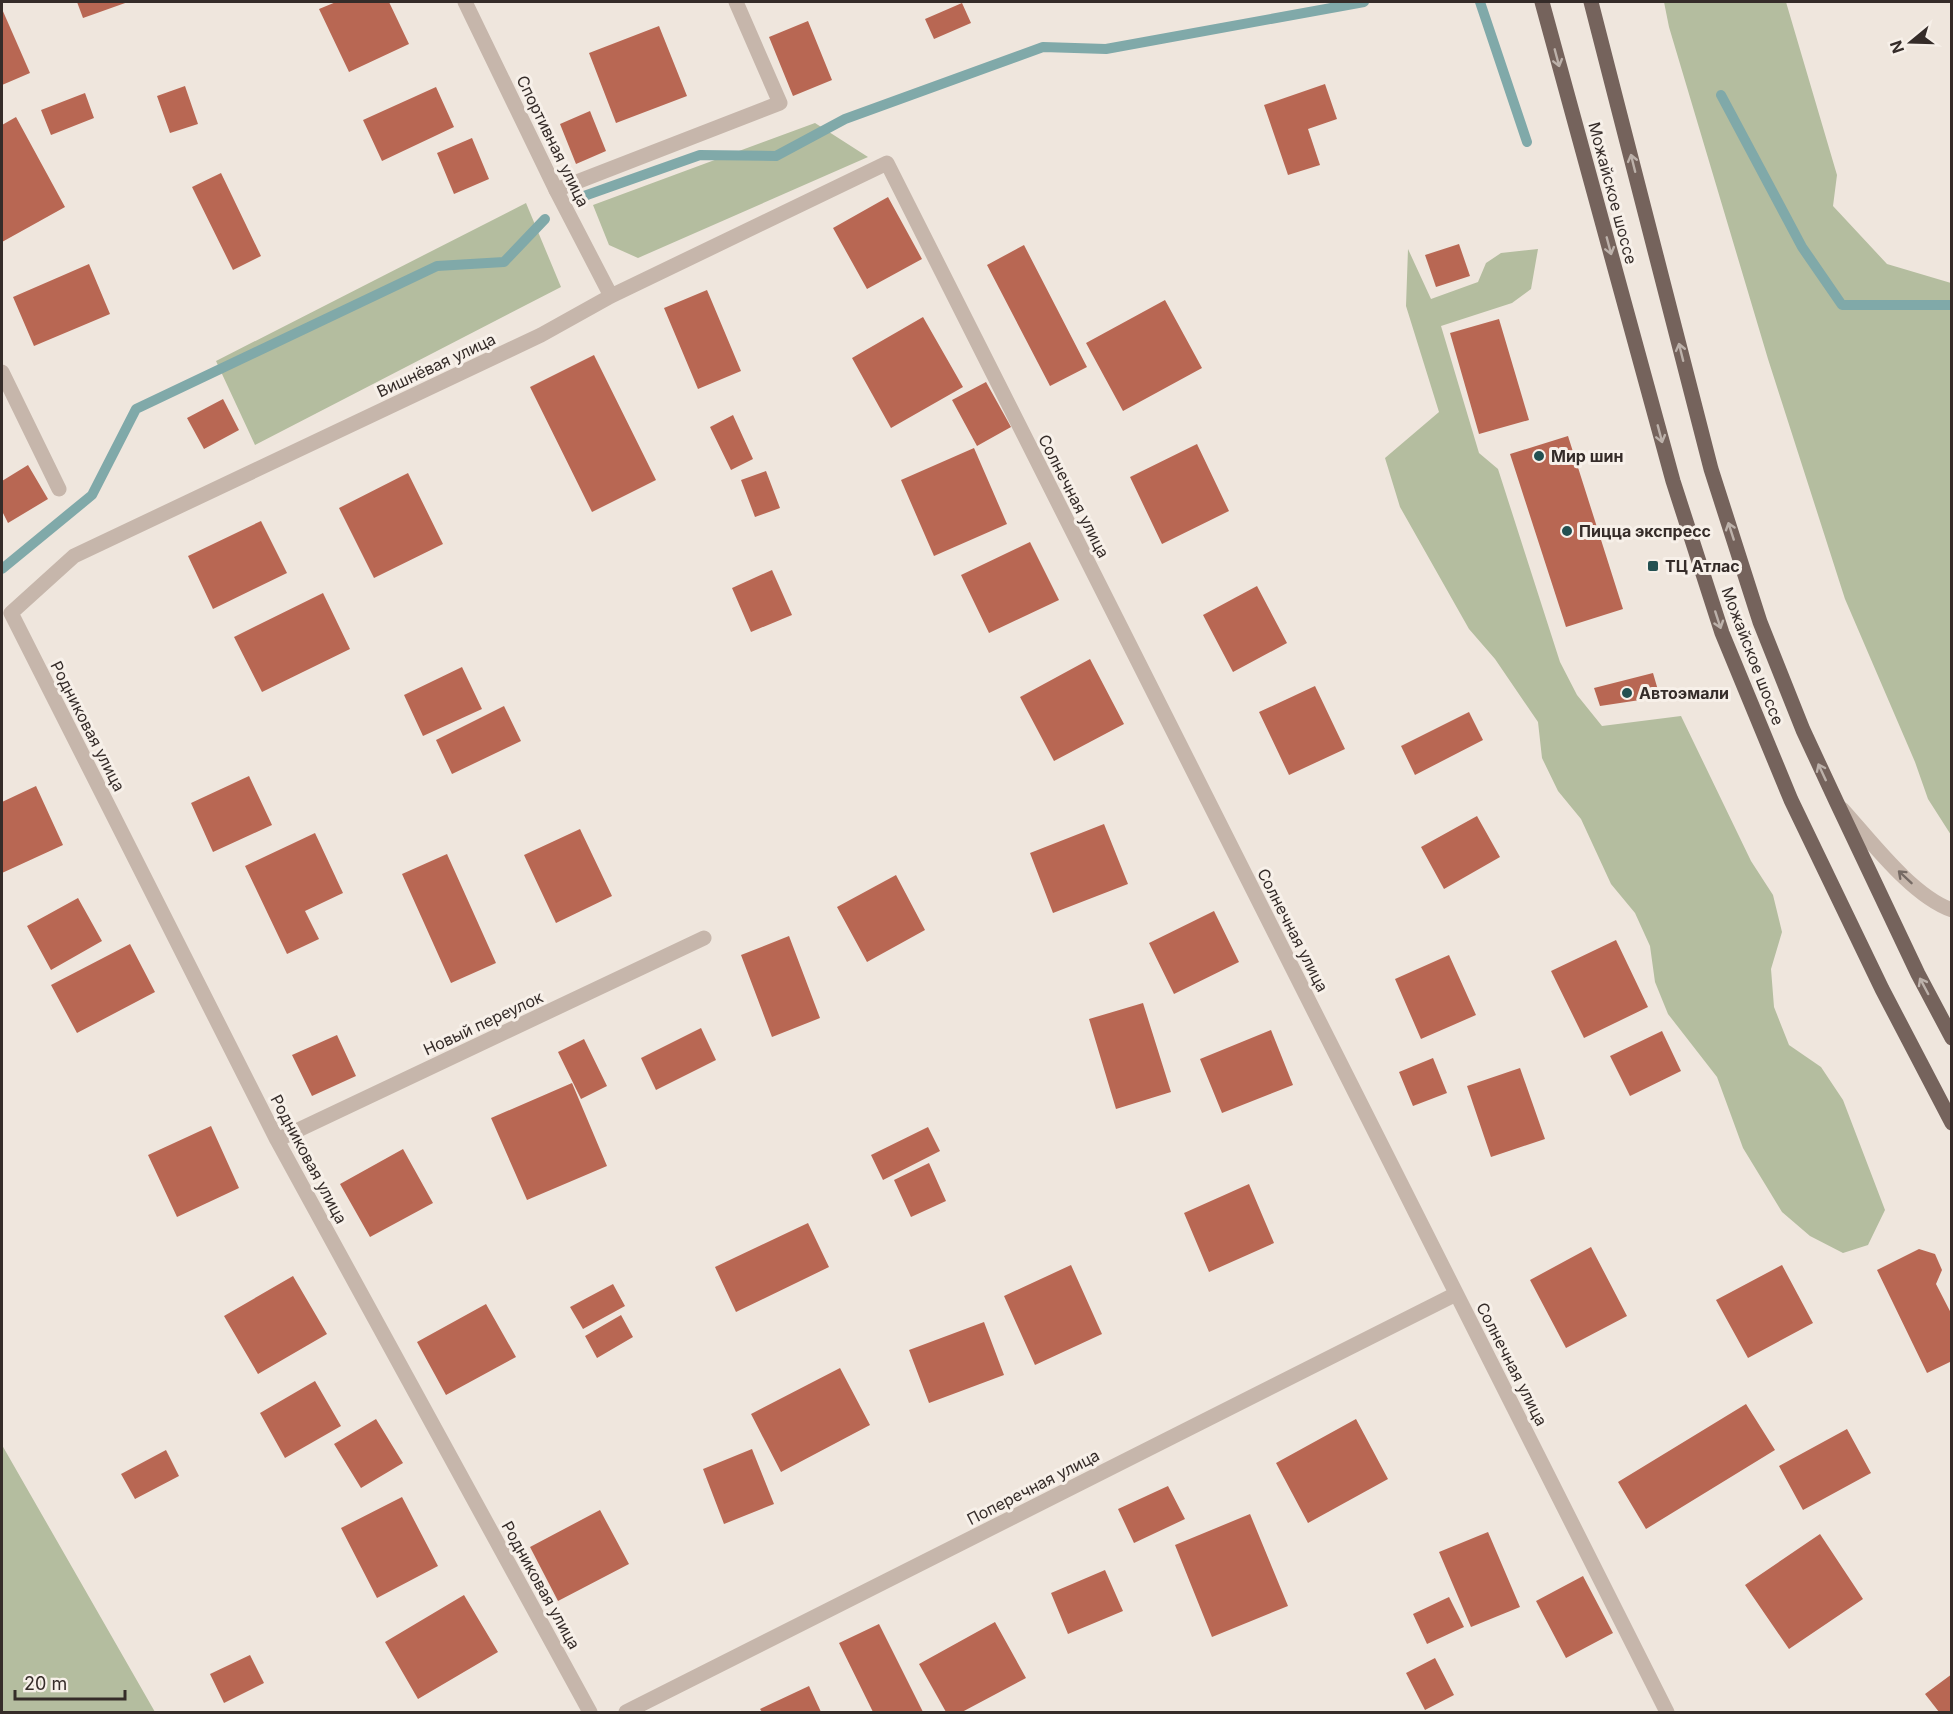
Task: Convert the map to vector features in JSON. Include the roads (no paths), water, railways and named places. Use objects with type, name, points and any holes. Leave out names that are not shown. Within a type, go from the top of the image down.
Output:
[{"type":"main road","name":"Можайское шоссе","points":[[1542,2],[1673,481],[1722,633],[1791,800],[1881,989],[1952,1123]]},
{"type":"main road","name":"Можайское шоссе","points":[[1591,2],[1711,469],[1760,622],[1803,730],[1918,974],[1952,1038]]},
{"type":"street","name":"Спортивная улица","points":[[465,2],[556,190],[611,296]]},
{"type":"street","points":[[556,190],[780,103],[736,2]]},
{"type":"street","name":"Вишнёвая улица","points":[[11,613],[74,556],[541,335],[611,296],[887,164]]},
{"type":"street","name":"Солнечная улица","points":[[887,164],[1667,1713]]},
{"type":"street","points":[[2,372],[59,489]]},
{"type":"street","name":"Родниковая улица","points":[[11,613],[277,1140],[590,1713]]},
{"type":"street","points":[[1837,803],[1902,875],[1937,905],[1952,910]]},
{"type":"street","name":"Новый переулок","points":[[277,1140],[704,938]]},
{"type":"street","name":"Поперечная улица","points":[[626,1713],[1456,1294]]},
{"type":"waterway","points":[[584,196],[700,155],[776,156],[845,119],[1043,47],[1106,49],[1364,2]]},
{"type":"waterway","points":[[1480,2],[1527,142]]},
{"type":"waterway","points":[[1721,95],[1802,247],[1842,305],[1952,305]]},
{"type":"waterway","points":[[2,569],[92,495],[136,409],[437,266],[504,262],[545,219]]},
{"type":"place","name":"Мир шин","points":[[1539,456]]},
{"type":"place","name":"Пицца экспресс","points":[[1567,531]]},
{"type":"place","name":"ТЦ Атлас","points":[[1653,566]]},
{"type":"place","name":"Автоэмали","points":[[1627,693]]}]
